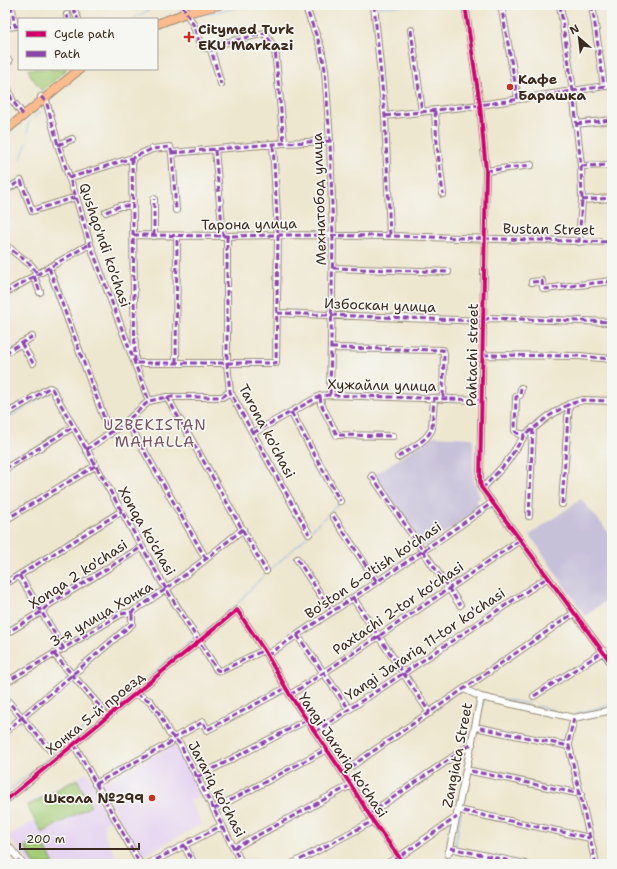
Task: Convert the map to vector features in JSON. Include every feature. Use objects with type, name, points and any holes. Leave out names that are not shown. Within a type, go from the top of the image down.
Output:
[{"type":"main road","points":[[158,24],[196,5]]},
{"type":"main road","points":[[158,18],[185,11],[219,5]]},
{"type":"main road","points":[[43,98],[73,70]]},
{"type":"main road","points":[[5,131],[23,114],[79,70]]},
{"type":"main road","points":[[5,126],[23,114]]},
{"type":"street","points":[[5,27],[17,26],[11,5]]},
{"type":"street","name":"Мехнатобод улица","points":[[305,5],[321,48],[325,70],[330,142],[333,236],[330,395]]},
{"type":"street","points":[[374,5],[385,116],[390,236]]},
{"type":"street","name":"Pahtachi street","points":[[465,5],[480,105],[486,171],[480,481],[482,489]]},
{"type":"street","points":[[501,5],[518,99]]},
{"type":"street","points":[[560,5],[573,91],[581,166],[582,200],[579,242]]},
{"type":"street","points":[[592,5],[604,86]]},
{"type":"street","points":[[73,8],[78,18]]},
{"type":"street","points":[[185,11],[193,24],[200,44],[204,48],[265,33],[274,49],[284,144]]},
{"type":"street","points":[[411,30],[422,112]]},
{"type":"street","points":[[210,46],[221,84]]},
{"type":"street","points":[[385,116],[480,105],[612,85]]},
{"type":"street","points":[[7,86],[12,100],[23,114]]},
{"type":"street","name":"Qushqo'ndi ko'chasi","points":[[43,98],[49,111],[58,145],[90,244],[149,401]]},
{"type":"street","points":[[435,111],[443,194]]},
{"type":"street","points":[[576,124],[612,120]]},
{"type":"street","points":[[58,145],[72,139]]},
{"type":"street","points":[[172,153],[272,144],[330,142]]},
{"type":"street","points":[[132,158],[135,363],[276,363],[278,235],[272,144]]},
{"type":"street","points":[[69,178],[158,148],[170,147],[172,153],[176,210]]},
{"type":"street","name":"Tarona ko'chasi","points":[[214,150],[225,236],[227,363],[230,392],[309,534]]},
{"type":"street","points":[[581,166],[612,164]]},
{"type":"street","points":[[486,171],[530,165]]},
{"type":"street","points":[[5,190],[21,181],[32,211],[76,197]]},
{"type":"street","points":[[582,200],[612,198]]},
{"type":"street","points":[[154,199],[154,236]]},
{"type":"street","points":[[106,212],[120,206],[133,206]]},
{"type":"street","name":"Тарона улица","points":[[133,235],[390,236],[485,240]]},
{"type":"street","points":[[176,363],[178,236]]},
{"type":"street","name":"Bustаn Street","points":[[485,240],[612,242]]},
{"type":"street","points":[[5,293],[90,244]]},
{"type":"street","points":[[5,245],[32,266],[40,292]]},
{"type":"street","points":[[49,268],[110,434]]},
{"type":"street","points":[[333,268],[448,272]]},
{"type":"street","points":[[532,282],[542,282],[545,289],[612,281]]},
{"type":"street","name":"Избоскан улица","points":[[277,313],[483,321],[489,318],[612,322]]},
{"type":"street","points":[[5,353],[32,337]]},
{"type":"street","points":[[21,343],[33,363]]},
{"type":"street","name":"Хужайли улица","points":[[331,348],[443,350],[443,399]]},
{"type":"street","points":[[483,355],[579,356],[612,359]]},
{"type":"street","name":"Xonqa ko'chasi","points":[[5,415],[51,388],[166,589],[198,642],[217,670],[221,671]]},
{"type":"street","points":[[521,388],[520,395],[516,397],[516,430],[517,433],[525,435]]},
{"type":"street","points":[[86,450],[127,421],[149,401],[167,397],[222,397],[230,392]]},
{"type":"street","name":"Хужайли улица","points":[[320,396],[330,395],[482,400]]},
{"type":"street","points":[[253,433],[320,396],[321,404],[337,435],[393,436]]},
{"type":"street","points":[[167,397],[266,571]]},
{"type":"street","points":[[398,457],[424,439],[431,432],[434,398]]},
{"type":"street","points":[[612,402],[583,400],[569,404],[554,413],[525,435],[507,462],[482,489],[604,651],[612,664]]},
{"type":"street","points":[[562,504],[569,404]]},
{"type":"street","points":[[290,412],[340,501]]},
{"type":"street","points":[[127,421],[206,559]]},
{"type":"street","points":[[5,469],[73,427]]},
{"type":"street","points":[[529,516],[533,428]]},
{"type":"street","points":[[5,520],[95,466]]},
{"type":"street","points":[[372,476],[460,605]]},
{"type":"street","name":"Bo'ston 6-o'tish ko'chasi","points":[[221,671],[265,653],[297,635],[492,503]]},
{"type":"street","points":[[5,584],[122,511]]},
{"type":"street","points":[[333,516],[377,582]]},
{"type":"street","name":"3-я улица Хонка","points":[[5,683],[121,614],[132,612],[166,589],[243,529]]},
{"type":"street","name":"Paxtachi 2-tor ko'chasi","points":[[290,695],[520,540]]},
{"type":"street","name":"Xonqa 2 ko'chasi","points":[[5,634],[41,612],[48,605],[142,547]]},
{"type":"street","points":[[297,559],[332,612]]},
{"type":"street","points":[[19,575],[64,648]]},
{"type":"street","name":"Yangi Jarariq 11-tor ko'chasi","points":[[315,732],[548,577]]},
{"type":"street","points":[[353,598],[430,712]]},
{"type":"street","name":"Yangi Jarariq ko'chasi","points":[[198,642],[237,610],[290,695],[352,785],[373,821],[404,864]]},
{"type":"street","points":[[5,732],[132,624],[132,612]]},
{"type":"street","points":[[343,772],[574,613]]},
{"type":"street","points":[[297,635],[349,710]]},
{"type":"street","name":"Хонка 5-й проезд","points":[[5,801],[198,642]]},
{"type":"street","points":[[534,696],[604,651]]},
{"type":"street","points":[[54,654],[102,710]]},
{"type":"street","points":[[95,784],[170,743],[174,738],[203,722],[207,730],[286,688]]},
{"type":"street","points":[[464,689],[481,697],[574,718],[612,710]]},
{"type":"street","name":"Jarariq ko'chasi","points":[[136,694],[150,701],[154,705],[169,733],[180,744],[241,864]]},
{"type":"street","name":"Zangiata Street","points":[[481,697],[449,851],[525,864]]},
{"type":"street","points":[[5,698],[50,750]]},
{"type":"street","points":[[574,718],[569,739],[569,746],[596,864]]},
{"type":"street","points":[[197,777],[307,720]]},
{"type":"street","points":[[480,728],[569,746]]},
{"type":"street","points":[[74,744],[140,864]]},
{"type":"street","points":[[369,814],[472,744]]},
{"type":"street","points":[[214,809],[327,749]]},
{"type":"street","points":[[471,771],[581,794]]},
{"type":"street","points":[[234,848],[352,785]]},
{"type":"street","points":[[463,811],[590,838]]},
{"type":"street","points":[[386,864],[399,857],[457,817]]},
{"type":"street","points":[[292,864],[373,821]]},
{"type":"street","points":[[148,864],[218,827],[224,829]]},
{"type":"street","points":[[6,845],[19,863]]},
{"type":"street","points":[[184,845],[194,864]]},
{"type":"shaded area","points":[[433,436],[473,438],[474,480],[480,498],[476,500],[480,508],[424,547],[374,475]]},
{"type":"shaded area","points":[[581,499],[602,524],[612,539],[612,596],[585,616],[530,535]]},
{"type":"shaded area","name":"Школа №299","points":[[176,744],[203,793],[190,801],[200,821],[200,825],[140,857],[101,784]]},
{"type":"shaded area","points":[[87,773],[112,819],[105,822],[103,832],[120,864],[30,864],[8,836],[37,819],[28,803]]},
{"type":"green space","points":[[28,70],[66,70],[42,91]]},
{"type":"green space","points":[[77,779],[91,806],[42,833],[27,806]]},
{"type":"green space","points":[[40,838],[54,864],[34,864],[25,846]]},
{"type":"waterway","points":[[135,18],[150,9],[177,5]]},
{"type":"waterway","points":[[192,17],[252,5]]},
{"type":"waterway","points":[[378,7],[413,5]]},
{"type":"waterway","points":[[453,5],[461,7]]},
{"type":"waterway","points":[[28,132],[28,123],[41,111]]},
{"type":"waterway","points":[[21,159],[27,142]]},
{"type":"waterway","points":[[5,420],[50,392]]},
{"type":"waterway","points":[[310,531],[340,503]]},
{"type":"waterway","points":[[269,571],[308,536]]},
{"type":"waterway","points":[[234,607],[265,574]]},
{"type":"waterway","points":[[199,636],[231,609]]},
{"type":"waterway","points":[[5,794],[194,638]]},
{"type":"waterway","points":[[485,695],[528,704]]},
{"type":"waterway","points":[[480,716],[484,700]]},
{"type":"waterway","points":[[576,714],[612,704]]},
{"type":"waterway","points":[[536,706],[553,710]]},
{"type":"waterway","points":[[461,809],[463,798]]},
{"type":"waterway","points":[[455,846],[461,812]]},
{"type":"waterway","points":[[446,864],[449,856]]},
{"type":"marked path","points":[[11,5],[15,26]]},
{"type":"marked path","points":[[182,5],[193,24],[200,44],[204,48],[265,33],[275,49],[284,143]]},
{"type":"marked path","points":[[305,5],[321,48],[325,70],[330,141],[333,236],[330,395]]},
{"type":"marked path","points":[[374,5],[385,116],[390,236]]},
{"type":"marked path","points":[[501,5],[518,99]]},
{"type":"marked path","points":[[560,5],[573,91],[581,166],[582,200],[579,242]]},
{"type":"marked path","points":[[592,5],[604,86]]},
{"type":"marked path","points":[[73,8],[78,18]]},
{"type":"marked path","points":[[5,27],[18,26]]},
{"type":"marked path","points":[[411,30],[422,112]]},
{"type":"marked path","points":[[210,46],[221,84]]},
{"type":"marked path","points":[[5,62],[9,61]]},
{"type":"marked path","points":[[385,116],[480,105],[612,85]]},
{"type":"marked path","points":[[7,86],[12,100],[24,116]]},
{"type":"marked path","points":[[41,97],[46,101],[58,145],[90,244],[149,401]]},
{"type":"marked path","points":[[435,111],[443,194]]},
{"type":"marked path","points":[[576,124],[612,120]]},
{"type":"marked path","points":[[58,145],[72,139]]},
{"type":"marked path","points":[[172,153],[284,143],[330,141]]},
{"type":"marked path","points":[[132,158],[135,363],[276,363],[278,235],[273,144]]},
{"type":"marked path","points":[[69,178],[132,158],[152,149],[170,147],[172,153],[176,210]]},
{"type":"marked path","points":[[215,150],[223,236]]},
{"type":"marked path","points":[[486,171],[531,165]]},
{"type":"marked path","points":[[581,166],[612,165]]},
{"type":"marked path","points":[[5,190],[21,181],[32,211],[76,197]]},
{"type":"marked path","points":[[582,200],[612,198]]},
{"type":"marked path","points":[[154,199],[154,236]]},
{"type":"marked path","points":[[106,212],[120,206],[133,206]]},
{"type":"marked path","points":[[133,235],[390,236],[612,242]]},
{"type":"marked path","points":[[176,363],[177,236]]},
{"type":"marked path","points":[[227,236],[227,363],[230,392],[309,534]]},
{"type":"marked path","points":[[5,293],[90,244]]},
{"type":"marked path","points":[[5,245],[30,264],[38,274]]},
{"type":"marked path","points":[[49,268],[110,434]]},
{"type":"marked path","points":[[333,268],[448,272]]},
{"type":"marked path","points":[[34,276],[40,292]]},
{"type":"marked path","points":[[532,282],[542,281],[543,288],[545,289],[612,281]]},
{"type":"marked path","points":[[277,313],[483,321],[489,318],[612,322]]},
{"type":"marked path","points":[[5,353],[32,337]]},
{"type":"marked path","points":[[21,343],[33,363]]},
{"type":"marked path","points":[[331,348],[443,350],[443,399]]},
{"type":"marked path","points":[[483,355],[579,356],[612,359]]},
{"type":"marked path","points":[[5,415],[49,388],[52,389],[166,589],[217,670],[221,671],[264,650]]},
{"type":"marked path","points":[[521,388],[520,395],[516,397],[515,431],[525,435]]},
{"type":"marked path","points":[[86,450],[127,421],[149,401],[167,397],[222,397],[230,392]]},
{"type":"marked path","points":[[253,433],[320,396],[330,395],[482,400]]},
{"type":"marked path","points":[[320,396],[321,404],[337,435],[393,436]]},
{"type":"marked path","points":[[167,397],[266,571]]},
{"type":"marked path","points":[[398,457],[418,444],[430,433],[432,428],[434,398]]},
{"type":"marked path","points":[[482,489],[507,462],[525,435],[549,416],[569,404],[583,400],[612,401]]},
{"type":"marked path","points":[[562,504],[569,404]]},
{"type":"marked path","points":[[291,412],[340,501]]},
{"type":"marked path","points":[[127,421],[206,559]]},
{"type":"marked path","points":[[5,469],[73,427]]},
{"type":"marked path","points":[[529,516],[533,428]]},
{"type":"marked path","points":[[5,520],[95,466]]},
{"type":"marked path","points":[[372,476],[460,605]]},
{"type":"marked path","points":[[267,655],[492,503]]},
{"type":"marked path","points":[[5,584],[122,511]]},
{"type":"marked path","points":[[333,516],[377,582]]},
{"type":"marked path","points":[[5,683],[121,614],[132,612],[166,589],[243,529]]},
{"type":"marked path","points":[[290,695],[520,540]]},
{"type":"marked path","points":[[5,634],[41,612],[48,605],[142,547]]},
{"type":"marked path","points":[[297,559],[332,612]]},
{"type":"marked path","points":[[19,575],[64,649]]},
{"type":"marked path","points":[[315,732],[548,577]]},
{"type":"marked path","points":[[353,598],[430,713]]},
{"type":"marked path","points":[[5,732],[132,624],[132,612]]},
{"type":"marked path","points":[[343,772],[574,613]]},
{"type":"marked path","points":[[297,635],[349,709]]},
{"type":"marked path","points":[[534,696],[604,651]]},
{"type":"marked path","points":[[54,654],[103,710]]},
{"type":"marked path","points":[[95,784],[170,743],[174,738],[203,722],[207,730],[286,688]]},
{"type":"marked path","points":[[136,694],[150,701],[159,713],[169,733],[180,744],[242,864]]},
{"type":"marked path","points":[[5,698],[50,750]]},
{"type":"marked path","points":[[574,718],[569,739],[569,746],[596,864]]},
{"type":"marked path","points":[[197,777],[307,720]]},
{"type":"marked path","points":[[480,728],[569,746]]},
{"type":"marked path","points":[[74,744],[140,864]]},
{"type":"marked path","points":[[369,814],[472,744]]},
{"type":"marked path","points":[[214,809],[327,749]]},
{"type":"marked path","points":[[471,771],[581,794]]},
{"type":"marked path","points":[[234,848],[351,785]]},
{"type":"marked path","points":[[463,811],[590,838]]},
{"type":"marked path","points":[[386,864],[399,857],[457,817]]},
{"type":"marked path","points":[[292,864],[373,821]]},
{"type":"marked path","points":[[148,864],[219,827],[224,829]]},
{"type":"marked path","points":[[184,845],[194,864]]},
{"type":"marked path","points":[[450,848],[525,864]]},
{"type":"marked path","points":[[17,864],[19,860]]},
{"type":"cycle path","points":[[465,5],[480,105],[486,171],[481,487],[612,664]]},
{"type":"cycle path","points":[[5,801],[237,610],[264,650],[290,695],[351,785],[373,821],[404,864]]},
{"type":"place","name":"Citymed Turk EKU Markazi","points":[[189,37]]},
{"type":"place","name":"Кафе Барашка","points":[[510,87]]},
{"type":"place","name":"Школа №299","points":[[152,798]]},
{"type":"district","name":"UZBEKISTAN MAHALLA","points":[[155,434]]}]
